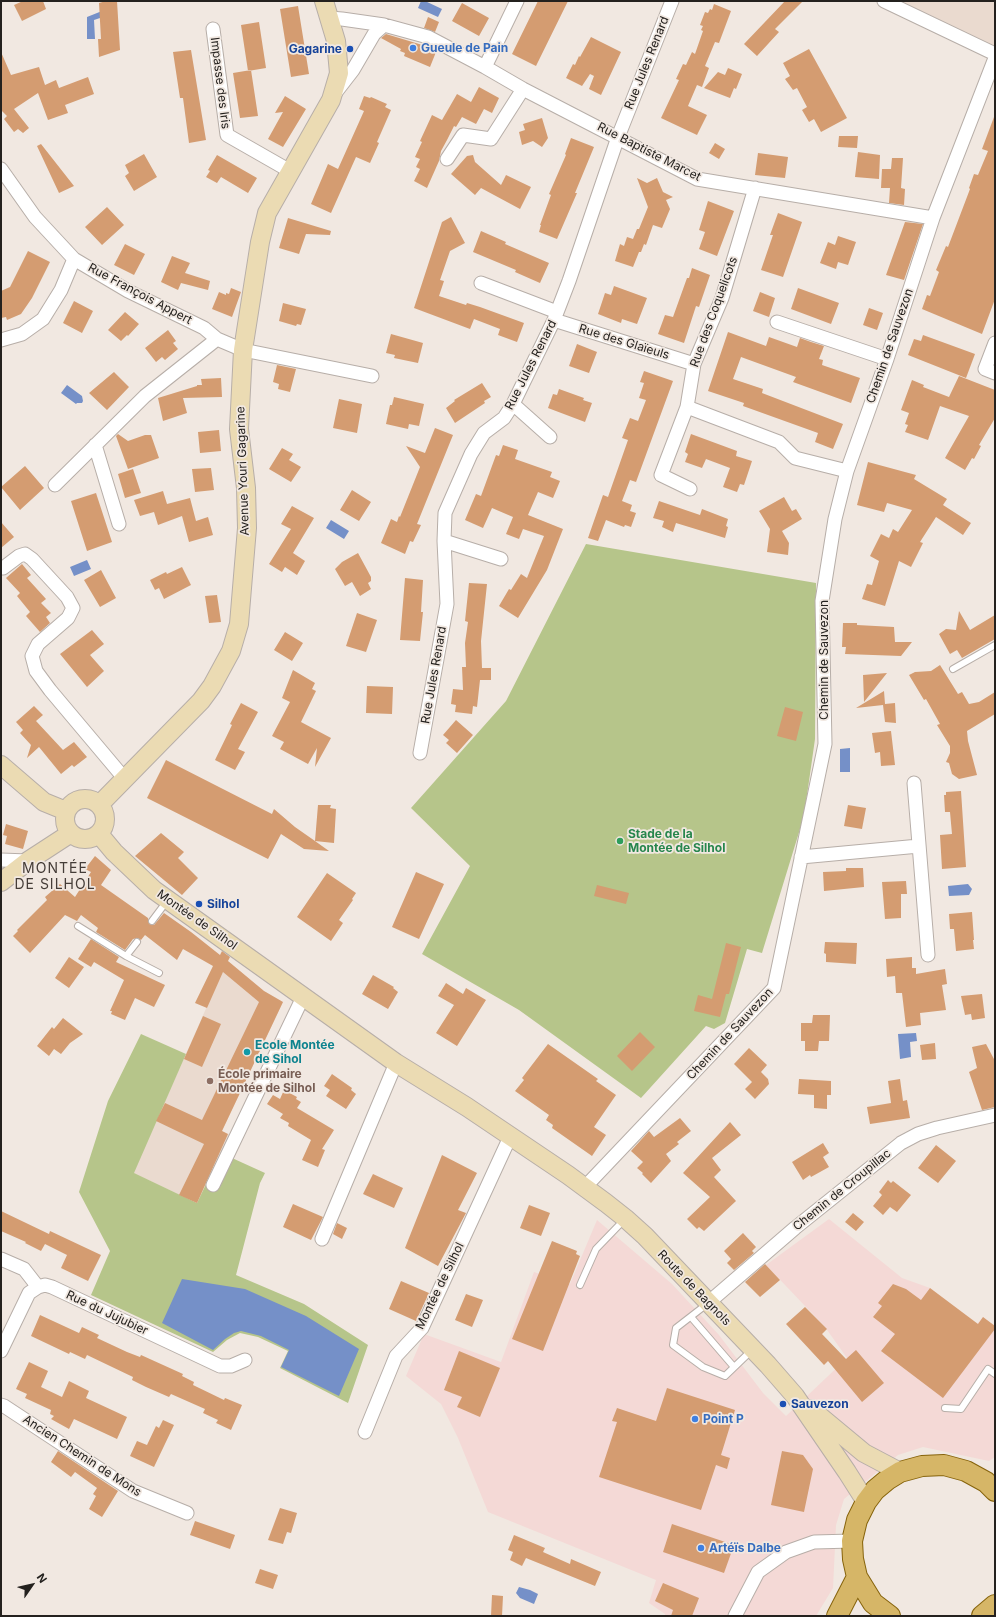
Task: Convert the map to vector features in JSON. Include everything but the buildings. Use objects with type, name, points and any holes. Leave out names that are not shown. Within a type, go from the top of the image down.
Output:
[{"type":"main road","name":"Avenue Youri Gagarine","points":[[100,804],[201,701],[212,686],[231,651],[239,624],[247,528],[246,488],[239,429],[243,350],[260,242],[267,213],[331,100],[339,73],[336,41],[324,1]]},
{"type":"main road","points":[[1,765],[44,802],[66,811]]},
{"type":"main road","points":[[85,798],[100,804],[106,819],[104,827],[99,834],[90,839],[79,838],[71,833],[65,819],[66,811],[71,805],[77,800],[85,798]]},
{"type":"main road","points":[[1,882],[28,861],[71,833]]},
{"type":"main road","name":"Montée de Silhol","points":[[99,834],[114,852],[154,890],[396,1063],[510,1136],[585,1187]]},
{"type":"main road","name":"Route de Bagnols","points":[[585,1187],[606,1202],[645,1236],[795,1396],[866,1502]]},
{"type":"main road","name":"Route de Bagnols","points":[[795,1396],[864,1453],[900,1472]]},
{"type":"main road","points":[[890,1616],[873,1603],[857,1577],[853,1559],[852,1541],[857,1520],[866,1502],[881,1485],[900,1472],[922,1466],[944,1465],[966,1471],[992,1484]]},
{"type":"main road","points":[[837,1616],[857,1577]]},
{"type":"main road","points":[[982,1616],[995,1605]]},
{"type":"street","points":[[485,67],[517,1]]},
{"type":"street","name":"Rue Jules Renard","points":[[420,752],[447,604],[444,541],[445,514],[471,454],[484,432],[504,418],[513,404],[555,316],[569,281],[618,137],[672,1]]},
{"type":"street","points":[[884,1],[995,54]]},
{"type":"street","name":"Rue Baptiste Marcet","points":[[330,18],[342,18],[384,26],[428,37],[523,89],[698,179],[933,218]]},
{"type":"street","points":[[331,100],[353,70],[374,34],[384,26]]},
{"type":"street","name":"Impasse des Iris","points":[[213,29],[227,135],[290,171]]},
{"type":"street","name":"Chemin de Sauvezon","points":[[585,1187],[774,988],[824,744],[822,601],[835,519],[848,471],[887,359],[933,218],[995,58]]},
{"type":"street","points":[[447,159],[463,135],[492,139],[523,89]]},
{"type":"street","name":"Rue François Appert","points":[[1,169],[35,217],[74,259],[128,291],[204,328],[217,339],[243,350],[372,376]]},
{"type":"street","name":"Rue des Coquelicots","points":[[690,489],[661,475],[687,407],[694,364],[722,298],[755,188]]},
{"type":"street","points":[[1,340],[22,334],[43,319],[61,290],[74,259]]},
{"type":"street","name":"Rue des Glaïeuls","points":[[481,283],[555,316],[694,364]]},
{"type":"street","points":[[777,322],[887,359]]},
{"type":"street","points":[[55,485],[145,396],[217,339]]},
{"type":"street","points":[[995,344],[985,369],[995,373]]},
{"type":"street","points":[[513,404],[550,437]]},
{"type":"street","points":[[687,407],[779,442],[795,458],[848,471]]},
{"type":"street","points":[[95,445],[119,524]]},
{"type":"street","points":[[444,541],[501,559]]},
{"type":"street","points":[[2,568],[19,556],[25,554],[32,558],[67,597],[73,608],[68,618],[38,644],[32,656],[36,671],[50,690],[124,778]]},
{"type":"street","points":[[914,783],[928,955]]},
{"type":"street","points":[[801,857],[919,846]]},
{"type":"street","points":[[1,860],[28,861]]},
{"type":"street","points":[[213,1185],[303,997]]},
{"type":"street","points":[[322,1239],[396,1063]]},
{"type":"street","name":"Chemin de Croupillac","points":[[708,1303],[795,1228],[901,1143],[918,1134],[937,1128],[995,1115]]},
{"type":"street","name":"Montée de Silhol","points":[[365,1432],[396,1356],[422,1328],[510,1136]]},
{"type":"street","points":[[1,1259],[24,1269],[38,1287],[30,1293],[24,1301],[1,1351]]},
{"type":"street","name":"Rue du Jujubier","points":[[38,1287],[45,1285],[52,1286],[220,1366],[231,1366],[245,1360]]},
{"type":"street","name":"Ancien Chemin de Mons","points":[[1,1405],[133,1491],[187,1513]]},
{"type":"street","points":[[735,1616],[758,1572],[786,1552],[814,1542],[852,1541]]},
{"type":"lane","points":[[952,669],[995,645]]},
{"type":"lane","points":[[152,921],[168,900]]},
{"type":"lane","points":[[78,926],[126,956],[159,973]]},
{"type":"lane","points":[[126,956],[137,942]]},
{"type":"lane","points":[[580,1285],[596,1249],[625,1218]]},
{"type":"lane","points":[[708,1303],[676,1328],[673,1345],[703,1367],[725,1376],[753,1350]]},
{"type":"lane","points":[[691,1316],[734,1367]]},
{"type":"lane","points":[[945,1408],[961,1409],[988,1369],[995,1374]]},
{"type":"shaded area","points":[[895,1],[995,1],[995,48]]},
{"type":"shaded area","name":"École primaire Montée de Silhol","points":[[229,962],[264,991],[283,1002],[222,1131],[230,1135],[197,1203],[133,1173],[220,977]]},
{"type":"shaded area","points":[[829,1219],[902,1278],[930,1288],[977,1324],[983,1317],[995,1326],[995,1457],[989,1461],[923,1447],[898,1455],[844,1499],[836,1525],[833,1588],[816,1616],[665,1616],[665,1614],[649,1603],[656,1580],[488,1512],[458,1438],[441,1404],[406,1376],[424,1334],[501,1362],[534,1272],[570,1284],[597,1220],[672,1284],[719,1335],[763,1393],[786,1416],[847,1358],[825,1327],[766,1265]]},
{"type":"green space","name":"Stade de la Montée de Silhol","points":[[586,544],[816,583],[815,739],[804,816],[762,953],[747,949],[725,1023],[714,1029],[706,1026],[641,1098],[519,1010],[422,954],[470,866],[411,808],[506,701]]},
{"type":"green space","points":[[141,1034],[186,1054],[134,1173],[197,1203],[221,1153],[265,1173],[260,1183],[236,1275],[304,1304],[368,1345],[348,1403],[280,1368],[288,1351],[258,1337],[240,1333],[227,1340],[213,1352],[91,1295],[110,1251],[79,1192],[108,1101]]},
{"type":"water","points":[[421,1],[425,1],[442,9],[438,17],[418,8]]},
{"type":"water","points":[[102,11],[103,17],[94,20],[95,39],[87,39],[87,17]]},
{"type":"water","points":[[67,385],[82,396],[82,403],[76,404],[61,393]]},
{"type":"water","points":[[331,520],[349,531],[344,539],[326,528]]},
{"type":"water","points":[[87,560],[91,569],[74,576],[70,567]]},
{"type":"water","points":[[850,748],[850,772],[840,772],[840,749]]},
{"type":"water","points":[[968,884],[972,889],[969,895],[949,896],[948,886]]},
{"type":"water","points":[[916,1033],[917,1041],[910,1042],[911,1057],[900,1059],[898,1034]]},
{"type":"water","points":[[182,1279],[245,1289],[306,1316],[359,1349],[339,1396],[281,1367],[289,1350],[261,1336],[241,1331],[234,1333],[213,1350],[162,1323]]},
{"type":"water","points":[[519,1587],[538,1594],[534,1604],[520,1598],[516,1593]]},
{"type":"place","name":"Gueule de Pain","points":[[413,48]]},
{"type":"place","name":"Gagarine","points":[[350,49]]},
{"type":"place","name":"Stade de la Montée de Silhol","points":[[620,841]]},
{"type":"place","name":"Silhol","points":[[199,904]]},
{"type":"place","name":"Ecole Montée de Sihol","points":[[247,1052]]},
{"type":"place","name":"École primaire Montée de Silhol","points":[[210,1081]]},
{"type":"place","name":"Sauvezon","points":[[783,1404]]},
{"type":"place","name":"Point P","points":[[695,1419]]},
{"type":"place","name":"Artéïs Dalbe","points":[[701,1548]]},
{"type":"district","name":"MONTÉE DE SILHOL","points":[[55,878]]}]
